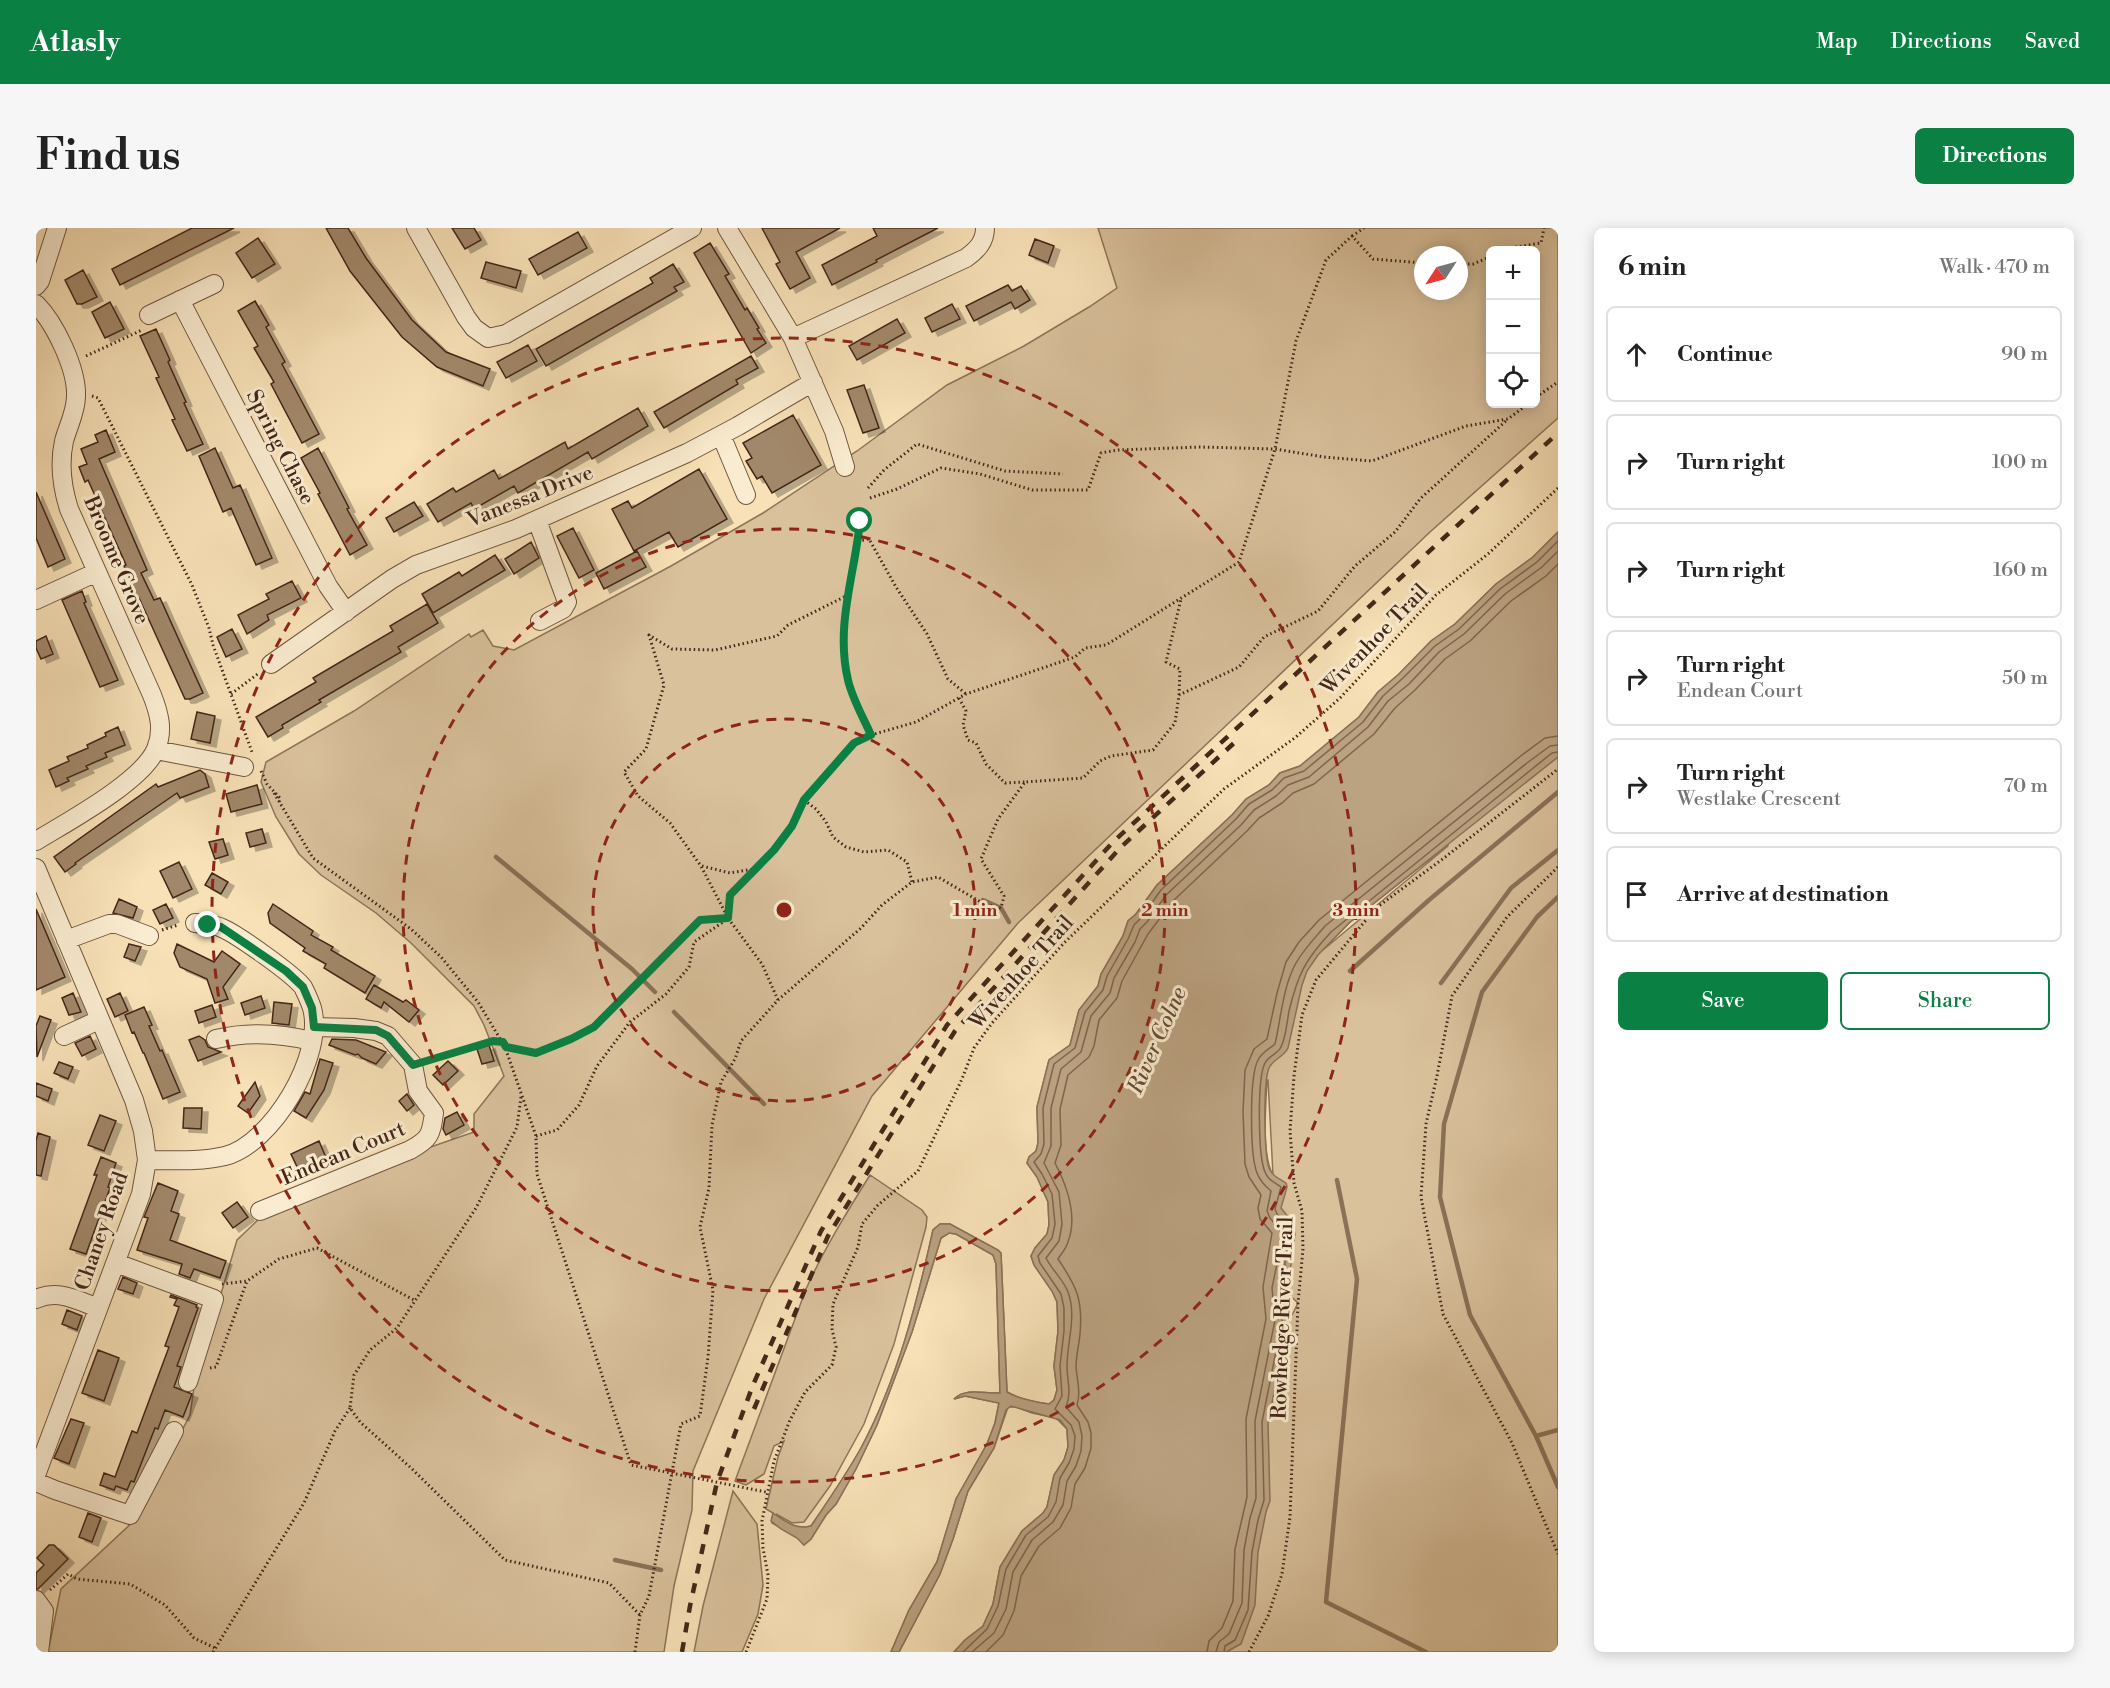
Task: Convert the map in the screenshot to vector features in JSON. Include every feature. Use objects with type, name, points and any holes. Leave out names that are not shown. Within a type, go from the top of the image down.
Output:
[{"type":"street","points":[[36,286],[40,281],[57,228]]},
{"type":"street","points":[[416,228],[466,317],[474,328],[489,338],[506,334],[692,228]]},
{"type":"street","points":[[727,228],[793,338],[834,431],[845,467]]},
{"type":"street","points":[[793,338],[966,258],[980,247],[985,228]]},
{"type":"street","points":[[149,315],[214,284]]},
{"type":"street","name":"Spring Chase","points":[[180,300],[328,586],[346,612]]},
{"type":"street","name":"Broome Grove","points":[[36,304],[48,319],[67,356],[76,397],[64,442],[62,480],[69,509],[156,707],[160,720],[160,736],[156,750]]},
{"type":"street","name":"Vanessa Drive","points":[[271,664],[416,565],[537,520],[687,453],[813,382]]},
{"type":"street","points":[[721,435],[746,495]]},
{"type":"street","points":[[537,520],[567,602],[563,609],[540,621]]},
{"type":"street","points":[[36,600],[96,572]]},
{"type":"street","points":[[36,841],[136,775],[148,763],[156,750],[252,765]]},
{"type":"street","name":"Chaney Road","points":[[36,868],[134,1100],[143,1131],[147,1160],[141,1194],[36,1475]]},
{"type":"street","points":[[147,1160],[188,1160],[226,1155],[255,1140],[277,1118],[291,1097],[313,1034],[312,1008],[303,987],[286,971],[221,927],[195,923]]},
{"type":"street","points":[[66,940],[109,924],[117,924],[149,936]]},
{"type":"street","points":[[64,1036],[99,1020]]},
{"type":"street","name":"Endean Court","points":[[216,1039],[263,1033],[313,1034],[376,1030],[388,1036],[413,1065],[418,1091],[434,1113],[432,1130],[426,1141],[410,1150],[260,1212]]},
{"type":"street","points":[[116,1263],[214,1299],[190,1376]]},
{"type":"street","points":[[36,1299],[56,1294],[98,1308]]},
{"type":"street","points":[[36,1482],[130,1515],[174,1431]]},
{"type":"street","points":[[37,1600],[44,1611],[39,1652]]},
{"type":"path","points":[[536,1136],[557,1130],[579,1105],[597,1066],[630,1022],[666,994],[689,967],[694,942],[728,918],[730,895],[774,850],[792,826],[804,800],[854,743],[871,735],[916,722],[966,694],[1075,657],[1085,648],[1106,645],[1239,562],[1275,449],[1296,341],[1326,260],[1364,228]]},
{"type":"path","points":[[1522,246],[1541,243],[1544,228]]},
{"type":"path","points":[[1352,236],[1373,259],[1414,262]]},
{"type":"path","points":[[1468,264],[1486,259]]},
{"type":"path","points":[[67,356],[142,331],[149,315]]},
{"type":"path","points":[[1540,394],[1558,382]]},
{"type":"path","points":[[76,397],[90,395],[98,398],[192,585],[209,628],[252,765],[274,793],[313,858],[403,923],[433,950],[478,1002],[506,1047],[536,1136],[537,1174],[631,1465],[766,1492]]},
{"type":"path","points":[[1179,695],[1239,667],[1264,638],[1317,611],[1355,566],[1395,532],[1420,499],[1523,408]]},
{"type":"path","points":[[870,498],[897,489],[941,468],[980,474],[1032,490],[1088,490],[1101,453],[1118,450],[1200,447],[1275,449],[1324,457],[1372,461],[1466,426],[1508,419]]},
{"type":"path","points":[[868,488],[884,470],[917,444],[1005,471],[1063,474]]},
{"type":"path","name":"Wivenhoe Trail","points":[[746,1652],[767,1599],[768,1575],[763,1548],[762,1521],[774,1461],[790,1420],[805,1392],[832,1365],[837,1347],[832,1329],[833,1304],[858,1247],[862,1224],[878,1205],[918,1172],[962,1079],[974,1048],[992,1023],[1064,943],[1224,789],[1314,722],[1367,670],[1408,622],[1436,595],[1488,554],[1558,488]]},
{"type":"path","points":[[860,521],[858,542],[846,596],[842,637],[848,681],[871,735]]},
{"type":"path","points":[[858,542],[868,539],[927,634],[948,679],[966,694]]},
{"type":"path","points":[[778,1000],[762,964],[728,918],[701,866],[670,823],[638,796],[624,772],[646,749],[664,685],[649,634],[672,650],[715,650],[777,636],[788,625],[846,596]]},
{"type":"path","points":[[958,698],[966,711],[963,725],[969,740],[976,743],[986,764],[1005,783],[1083,778],[1100,761],[1111,756],[1153,750],[1175,723],[1180,669],[1166,662],[1181,597]]},
{"type":"path","points":[[231,694],[271,664]]},
{"type":"path","name":"Rowhedge River Trail","points":[[1249,1652],[1268,1616],[1282,1574],[1290,1516],[1298,1303],[1303,1249],[1302,1211],[1294,1183],[1290,1131],[1302,1015],[1316,980],[1376,908],[1454,851],[1558,769]]},
{"type":"path","points":[[635,1652],[640,1615],[649,1596],[658,1553],[681,1424],[700,1416],[708,1357],[713,1290],[700,1227],[709,1188],[712,1125],[721,1082],[735,1059],[741,1041],[778,1000],[861,928],[882,905],[912,882],[938,877],[984,904],[1001,908],[1004,896],[981,859],[998,819],[1025,782]]},
{"type":"path","points":[[804,800],[816,809],[826,822],[833,837],[846,848],[864,852],[888,850],[907,862],[912,882]]},
{"type":"path","points":[[701,866],[730,873],[755,868]]},
{"type":"path","points":[[1558,867],[1507,917],[1452,996],[1426,1124],[1421,1197],[1443,1314],[1512,1443],[1558,1554]]},
{"type":"path","points":[[506,1047],[536,1053],[594,1027],[700,920],[728,918]]},
{"type":"path","points":[[149,936],[173,925],[195,923]]},
{"type":"path","points":[[413,1065],[501,1039]]},
{"type":"path","points":[[37,1600],[68,1574],[77,1579],[130,1584],[165,1605],[194,1638],[214,1650],[304,1503],[335,1431],[350,1408],[354,1375],[370,1350],[397,1328],[476,1209],[517,1127],[521,1095]]},
{"type":"path","points":[[208,1297],[216,1284],[247,1281],[279,1258],[317,1248],[414,1300]]},
{"type":"path","points":[[190,1376],[198,1371],[216,1367],[247,1281]]},
{"type":"path","points":[[350,1408],[360,1422],[410,1467],[505,1560],[609,1583],[640,1615]]},
{"type":"shaded area","points":[[1098,228],[1558,228],[1558,418],[1430,532],[1018,923],[872,1096],[764,1299],[693,1471],[692,1510],[674,1586],[664,1652],[48,1652],[61,1589],[136,1519],[190,1415],[195,1381],[237,1240],[264,1214],[422,1150],[474,1132],[474,1114],[504,1076],[474,1006],[411,943],[376,913],[321,875],[299,854],[276,817],[261,782],[266,762],[354,711],[469,634],[471,637],[483,630],[493,646],[514,650],[671,566],[763,513],[857,451],[947,385],[1024,346],[1117,288]]},
{"type":"shaded area","points":[[1558,532],[1383,758],[1091,1532],[954,1652],[983,1626],[993,1604],[1000,1567],[1022,1531],[1047,1507],[1054,1475],[1064,1460],[1068,1447],[1067,1429],[1056,1418],[1008,1407],[994,1448],[968,1491],[940,1574],[899,1652],[891,1652],[909,1610],[937,1562],[956,1499],[987,1444],[995,1423],[999,1403],[965,1396],[954,1399],[970,1392],[1000,1393],[996,1264],[993,1255],[956,1234],[949,1233],[941,1238],[912,1332],[877,1425],[836,1504],[811,1539],[804,1545],[797,1537],[772,1523],[773,1513],[766,1509],[784,1441],[774,1446],[764,1474],[746,1485],[735,1481],[806,1289],[844,1217],[870,1175],[922,1210],[927,1217],[894,1344],[864,1424],[830,1486],[804,1522],[792,1523],[776,1514],[783,1521],[796,1526],[811,1526],[849,1468],[874,1422],[904,1341],[933,1230],[940,1224],[950,1224],[1001,1253],[1007,1392],[1049,1404],[1054,1400],[1057,1390],[1054,1366],[1058,1331],[1057,1302],[1034,1265],[1031,1256],[1047,1234],[1048,1202],[1037,1177],[1027,1163],[1029,1157],[1036,1151],[1038,1143],[1037,1107],[1049,1060],[1070,1045],[1079,1010],[1098,986],[1101,974],[1123,936],[1128,921],[1136,914],[1157,885],[1246,799],[1269,785],[1280,773],[1300,766],[1359,717],[1378,692],[1431,641],[1455,624],[1496,584],[1533,557]]},
{"type":"shaded area","points":[[1558,662],[1558,1652],[1227,1652],[1233,1648],[1226,1652],[1073,1652],[1188,1098]],"holes":[[[1448,846],[1323,950],[1349,923]],[[1268,1080],[1273,1175],[1267,1155],[1265,1115]],[[1285,1291],[1298,1303],[1289,1321]]]},
{"type":"shaded area","points":[[733,1491],[757,1524],[763,1585],[758,1614],[742,1652],[694,1652],[703,1606]]},
{"type":"water","name":"River Colne","points":[[1558,532],[1558,757],[1349,923],[1318,955],[1307,971],[1302,985],[1288,1048],[1269,1068],[1265,1102],[1267,1160],[1272,1173],[1286,1183],[1281,1208],[1290,1219],[1295,1233],[1290,1272],[1285,1290],[1288,1322],[1268,1423],[1270,1501],[1258,1552],[1255,1605],[1241,1644],[1226,1652],[954,1652],[983,1626],[993,1604],[1000,1567],[1022,1531],[1047,1507],[1054,1475],[1064,1460],[1068,1447],[1067,1429],[1060,1420],[1011,1406],[1006,1410],[994,1448],[968,1491],[940,1574],[899,1652],[891,1652],[909,1610],[937,1562],[956,1499],[987,1444],[995,1423],[999,1403],[965,1396],[954,1399],[970,1392],[1000,1393],[996,1264],[993,1255],[956,1234],[949,1233],[941,1238],[912,1332],[877,1425],[836,1504],[811,1539],[804,1545],[771,1521],[773,1513],[795,1526],[811,1526],[861,1448],[895,1369],[920,1285],[933,1230],[940,1224],[950,1224],[1001,1253],[1007,1392],[1049,1404],[1054,1400],[1057,1390],[1054,1366],[1058,1331],[1057,1302],[1034,1265],[1031,1256],[1047,1234],[1048,1202],[1037,1177],[1027,1163],[1029,1157],[1036,1151],[1038,1143],[1037,1107],[1049,1060],[1070,1045],[1079,1010],[1098,986],[1101,974],[1123,936],[1128,921],[1136,914],[1157,885],[1246,799],[1269,785],[1280,773],[1300,766],[1359,717],[1378,692],[1431,641],[1455,624],[1496,584],[1533,557]]},
{"type":"building","points":[[192,228],[234,228],[120,285],[112,269]]},
{"type":"building","points":[[326,228],[348,228],[366,258],[412,320],[446,352],[490,369],[483,386],[437,367],[402,337],[350,271]]},
{"type":"building","points":[[452,228],[474,228],[481,240],[465,249]]},
{"type":"building","points":[[762,228],[840,228],[796,252],[810,278],[790,289],[776,264],[780,262]]},
{"type":"building","points":[[873,228],[938,228],[832,285],[822,265],[877,236]]},
{"type":"building","points":[[578,232],[587,248],[538,275],[529,259]]},
{"type":"building","points":[[258,238],[275,264],[252,278],[236,253]]},
{"type":"building","points":[[1035,239],[1054,246],[1048,263],[1029,255]]},
{"type":"building","points":[[710,243],[729,274],[725,276],[745,310],[747,308],[766,343],[751,353],[694,253]]},
{"type":"building","points":[[486,262],[521,271],[516,288],[481,278]]},
{"type":"building","points":[[673,264],[684,282],[674,287],[677,291],[546,366],[536,349],[653,283],[650,278]]},
{"type":"building","points":[[83,270],[97,297],[77,304],[65,280]]},
{"type":"building","points":[[1008,285],[1012,291],[1021,286],[1030,300],[1015,309],[1011,302],[974,321],[966,306]]},
{"type":"building","points":[[255,301],[269,325],[266,327],[285,362],[282,364],[319,434],[302,443],[271,384],[274,382],[254,348],[258,346],[238,311]]},
{"type":"building","points":[[110,302],[124,329],[105,338],[92,312]]},
{"type":"building","points":[[952,304],[960,319],[932,332],[925,318]]},
{"type":"building","points":[[897,319],[905,333],[857,360],[849,346]]},
{"type":"building","points":[[156,329],[186,402],[184,403],[203,444],[187,451],[172,420],[175,419],[140,336]]},
{"type":"building","points":[[528,345],[537,361],[506,378],[497,362]]},
{"type":"building","points":[[751,356],[758,368],[736,380],[738,384],[664,428],[654,412]]},
{"type":"building","points":[[864,385],[879,428],[863,433],[847,390]]},
{"type":"building","points":[[638,408],[648,426],[592,459],[588,452],[518,493],[514,486],[474,509],[471,503],[438,522],[427,504],[453,488],[456,492],[494,470],[499,479],[565,442],[568,449]]},
{"type":"building","points":[[793,415],[821,465],[772,493],[762,476],[757,479],[746,461],[752,458],[743,443]]},
{"type":"building","points":[[106,430],[115,452],[99,459],[147,570],[141,573],[154,600],[160,598],[203,693],[190,699],[185,699],[139,598],[131,602],[125,588],[133,585],[124,566],[126,565],[88,480],[85,482],[79,467],[87,464],[81,449],[98,442],[95,435]]},
{"type":"building","points":[[215,448],[233,488],[240,485],[272,558],[256,565],[231,508],[223,512],[199,456]]},
{"type":"building","points":[[318,448],[367,545],[350,555],[301,458]]},
{"type":"building","points":[[699,469],[727,519],[678,547],[669,532],[634,551],[612,509],[628,501],[632,508]]},
{"type":"building","points":[[36,492],[65,559],[48,567],[36,538]]},
{"type":"building","points":[[414,502],[423,516],[394,532],[386,518]]},
{"type":"building","points":[[573,528],[594,570],[579,578],[557,536]]},
{"type":"building","points":[[531,542],[539,558],[514,574],[505,559]]},
{"type":"building","points":[[637,551],[646,567],[604,589],[596,573]]},
{"type":"building","points":[[495,555],[505,570],[433,613],[422,594],[459,572],[462,576]]},
{"type":"building","points":[[292,581],[301,598],[267,615],[269,620],[247,634],[238,615],[269,599],[266,594]]},
{"type":"building","points":[[82,591],[86,602],[84,603],[118,680],[100,687],[62,600]]},
{"type":"building","points":[[427,604],[438,623],[398,647],[401,652],[319,700],[321,702],[282,725],[283,728],[268,737],[256,717],[316,682],[313,678],[393,631],[390,626]]},
{"type":"building","points":[[232,629],[242,649],[226,657],[217,637]]},
{"type":"building","points":[[46,636],[53,654],[41,659],[36,648],[36,641]]},
{"type":"building","points":[[197,712],[215,716],[210,743],[191,739]]},
{"type":"building","points":[[118,727],[125,745],[105,753],[107,757],[86,766],[88,769],[67,778],[69,781],[56,787],[49,770],[69,761],[67,757],[88,748],[87,745]]},
{"type":"building","points":[[200,770],[205,774],[209,787],[180,798],[177,793],[65,872],[54,857],[156,784],[158,787]]},
{"type":"building","points":[[257,785],[262,804],[231,812],[226,794]]},
{"type":"building","points":[[262,829],[266,843],[250,847],[246,833]]},
{"type":"building","points":[[223,839],[228,855],[215,859],[209,842]]},
{"type":"building","points":[[179,862],[192,889],[173,898],[160,871]]},
{"type":"building","points":[[212,873],[228,882],[221,894],[205,885]]},
{"type":"building","points":[[119,899],[137,907],[133,918],[113,913]]},
{"type":"building","points":[[166,904],[173,918],[160,924],[153,910]]},
{"type":"building","points":[[273,904],[313,931],[311,935],[333,947],[331,950],[375,976],[365,993],[324,968],[326,964],[303,951],[305,948],[270,923],[268,913]]},
{"type":"building","points":[[36,909],[65,977],[36,990]]},
{"type":"building","points":[[129,944],[141,947],[135,961],[124,957]]},
{"type":"building","points":[[177,944],[214,962],[222,951],[240,964],[223,987],[228,999],[215,1003],[207,979],[180,967],[174,953]]},
{"type":"building","points":[[374,985],[403,1002],[406,1000],[419,1010],[409,1022],[384,1002],[381,1008],[366,999]]},
{"type":"building","points":[[73,993],[81,1012],[69,1015],[62,998]]},
{"type":"building","points":[[120,993],[128,1011],[115,1017],[107,999]]},
{"type":"building","points":[[261,996],[265,1008],[245,1015],[241,1003]]},
{"type":"building","points":[[274,1002],[292,1004],[289,1025],[272,1023]]},
{"type":"building","points":[[212,1005],[216,1017],[199,1023],[195,1011]]},
{"type":"building","points":[[144,1007],[152,1025],[149,1026],[180,1092],[163,1099],[125,1015]]},
{"type":"building","points":[[40,1016],[51,1020],[37,1057],[36,1026]]},
{"type":"building","points":[[90,1036],[96,1049],[82,1056],[75,1043]]},
{"type":"building","points":[[199,1036],[205,1040],[208,1047],[221,1052],[198,1061],[189,1040]]},
{"type":"building","points":[[332,1039],[356,1040],[386,1052],[376,1064],[358,1054],[355,1055],[329,1045]]},
{"type":"building","points":[[489,1045],[494,1061],[482,1064],[477,1049]]},
{"type":"building","points":[[320,1059],[333,1063],[324,1090],[306,1118],[294,1111],[305,1092],[310,1094]]},
{"type":"building","points":[[448,1061],[458,1071],[443,1085],[433,1075]]},
{"type":"building","points":[[59,1062],[73,1067],[68,1079],[54,1073]]},
{"type":"building","points":[[255,1082],[260,1096],[248,1113],[238,1106]]},
{"type":"building","points":[[36,1083],[52,1089],[48,1101],[36,1096]]},
{"type":"building","points":[[407,1094],[414,1105],[407,1111],[399,1101]]},
{"type":"building","points":[[184,1108],[202,1108],[201,1129],[183,1128]]},
{"type":"building","points":[[457,1112],[464,1125],[446,1135],[443,1129],[445,1118]]},
{"type":"building","points":[[100,1115],[116,1121],[104,1151],[88,1145]]},
{"type":"building","points":[[38,1133],[50,1137],[41,1176],[36,1175]]},
{"type":"building","points":[[319,1141],[327,1160],[300,1173],[291,1154]]},
{"type":"building","points":[[101,1157],[116,1163],[108,1187],[110,1188],[86,1254],[70,1249],[97,1175],[94,1175]]},
{"type":"building","points":[[158,1183],[178,1191],[171,1211],[179,1214],[170,1240],[226,1261],[220,1278],[194,1269],[190,1278],[179,1274],[182,1264],[137,1250],[148,1218],[144,1217]]},
{"type":"building","points":[[237,1202],[248,1217],[233,1228],[222,1213]]},
{"type":"building","points":[[123,1277],[137,1283],[133,1294],[118,1289]]},
{"type":"building","points":[[171,1295],[197,1305],[198,1308],[177,1366],[181,1367],[174,1387],[192,1394],[183,1417],[165,1410],[158,1429],[155,1428],[134,1482],[131,1481],[127,1490],[116,1486],[114,1490],[100,1485],[104,1473],[115,1477],[132,1431],[137,1433],[169,1347],[165,1346],[179,1307],[174,1305],[177,1299],[170,1297]]},
{"type":"building","points":[[67,1310],[82,1316],[77,1330],[62,1324]]},
{"type":"building","points":[[98,1350],[119,1358],[104,1401],[82,1393]]},
{"type":"building","points":[[71,1419],[84,1423],[69,1464],[54,1458]]},
{"type":"building","points":[[88,1513],[101,1518],[92,1542],[79,1537]]},
{"type":"building","points":[[49,1545],[54,1545],[68,1559],[36,1589],[36,1573],[44,1565],[37,1558]]},
{"type":"waterway","points":[[1350,971],[1429,900],[1558,792]]},
{"type":"waterway","points":[[1441,983],[1511,888],[1558,850]]},
{"type":"waterway","points":[[496,857],[632,969],[655,992]]},
{"type":"waterway","points":[[1558,897],[1537,917],[1482,992],[1444,1124],[1440,1197],[1470,1315],[1536,1436],[1558,1487]]},
{"type":"waterway","points":[[983,900],[1001,908],[1009,922]]},
{"type":"waterway","points":[[674,1012],[764,1104]]},
{"type":"waterway","points":[[1337,1180],[1357,1279],[1326,1602],[1426,1652]]},
{"type":"waterway","points":[[1536,1436],[1558,1430]]},
{"type":"waterway","points":[[615,1560],[661,1570]]},
{"type":"railway","points":[[682,1652],[717,1482],[753,1385],[821,1231],[947,1025],[1113,842],[1558,433]]},
{"type":"railway","points":[[754,1409],[828,1236],[955,1031],[1121,847],[1234,743]]},
{"type":"route","points":[[208,925],[221,927],[241,940],[286,971],[303,987],[312,1008],[314,1027],[376,1030],[388,1036],[413,1065],[493,1041],[503,1042],[506,1047],[536,1053],[594,1027],[700,920],[728,918],[730,895],[774,850],[792,826],[804,800],[854,743],[871,735],[848,681],[842,637],[846,596],[858,542],[860,521]]}]
